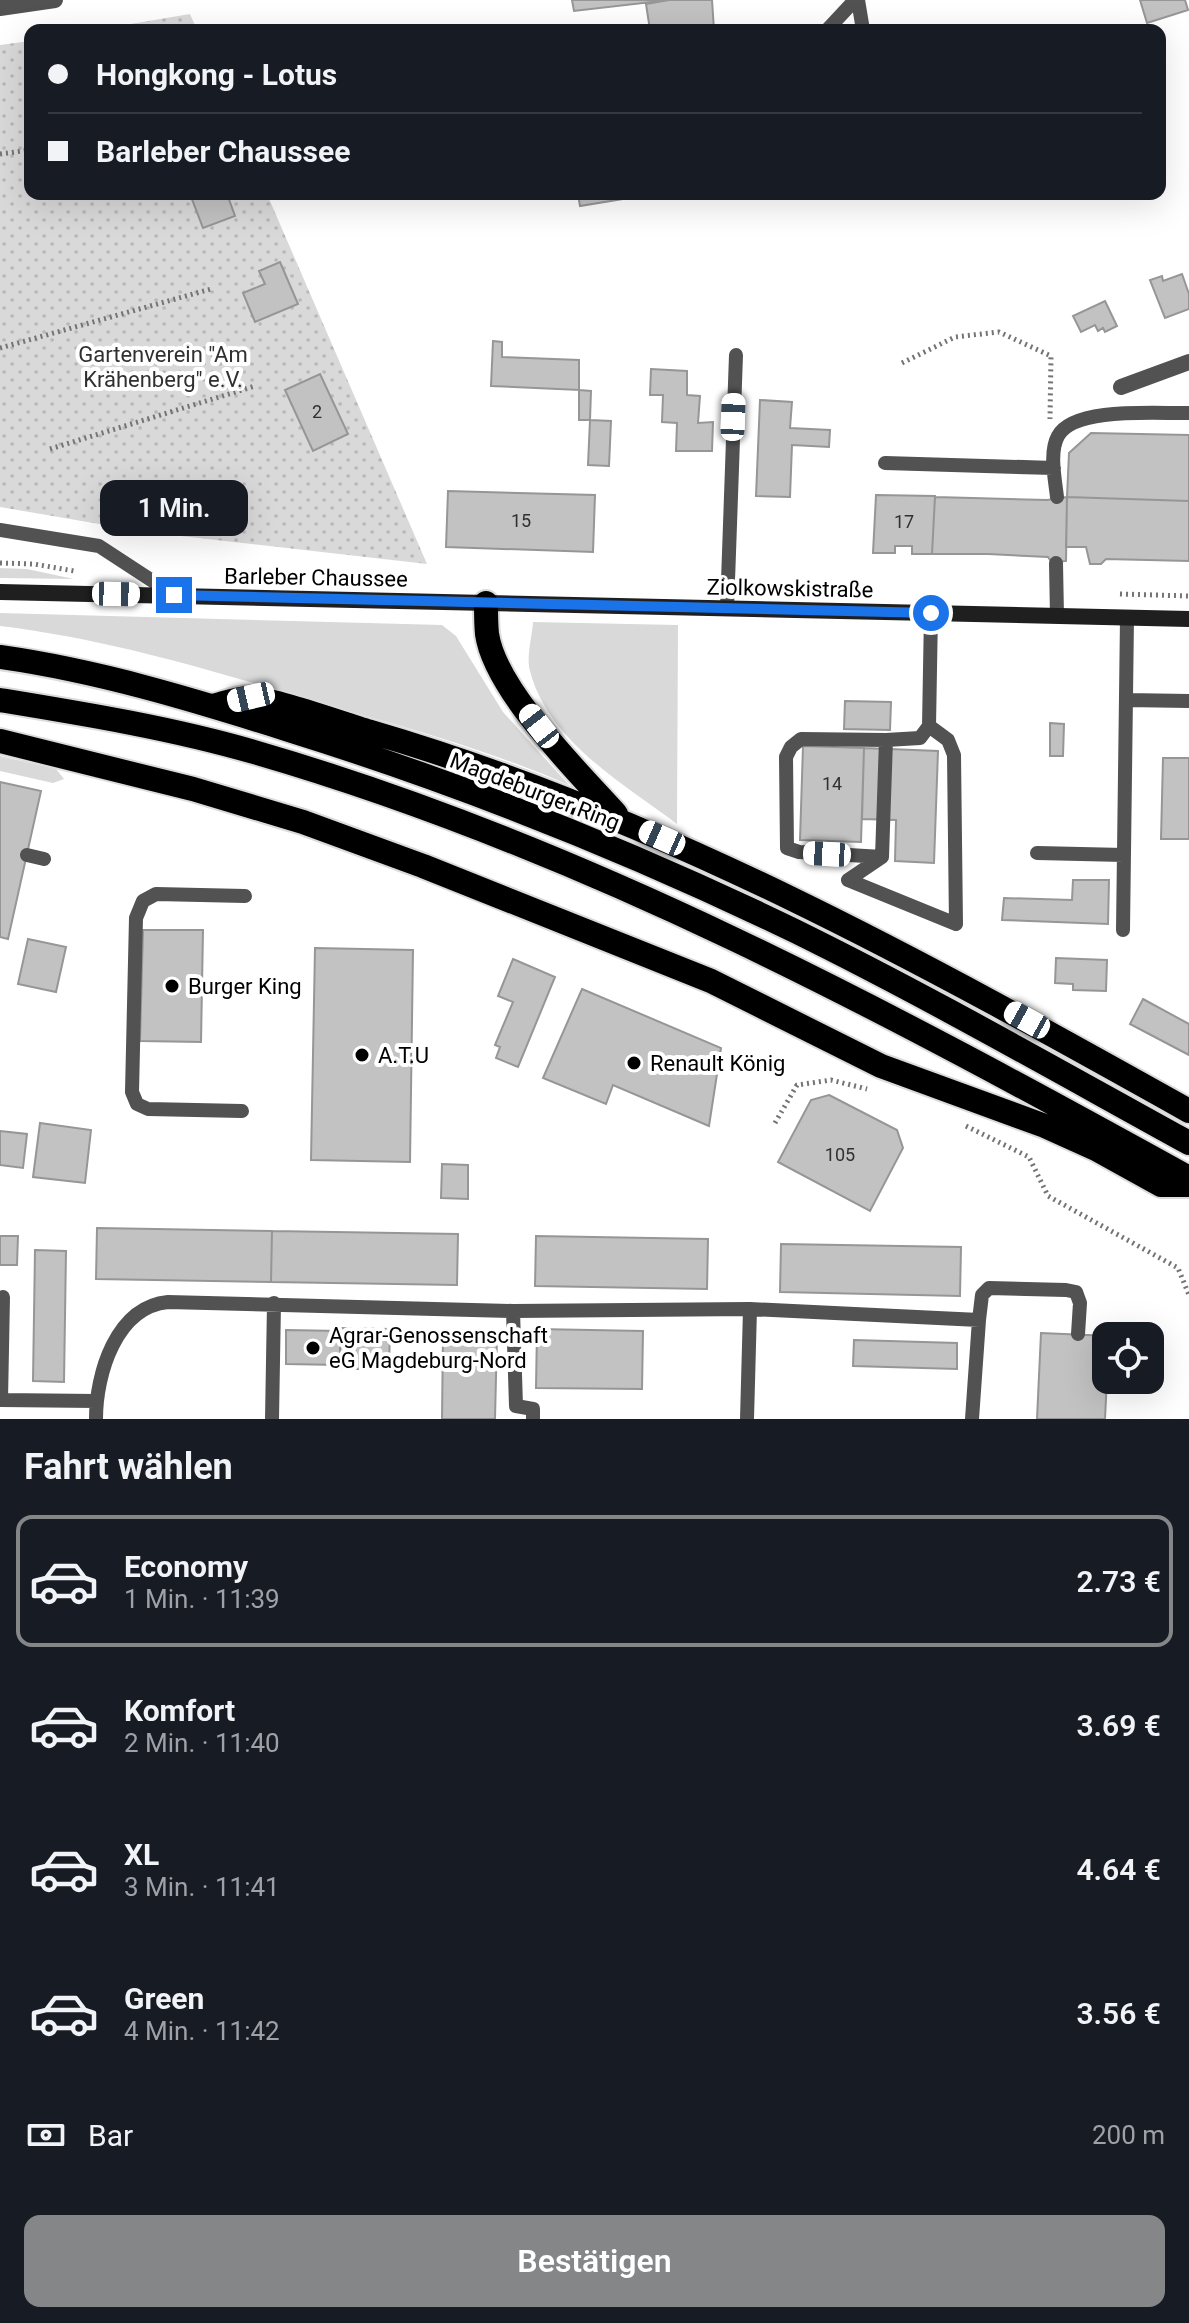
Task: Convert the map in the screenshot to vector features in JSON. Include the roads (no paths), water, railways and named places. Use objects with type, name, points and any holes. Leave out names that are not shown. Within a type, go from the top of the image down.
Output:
[{"type":"highway","points":[[486,603],[489,642],[514,691],[552,742],[620,819]]},
{"type":"highway","name":"Magdeburger Ring","points":[[0,657],[130,683],[443,782],[709,891],[904,987],[1189,1143]]},
{"type":"highway","points":[[211,707],[251,697],[469,762],[620,819],[783,893],[921,962],[1189,1111]]},
{"type":"highway","points":[[0,700],[131,723],[250,751],[418,805],[544,854],[702,922],[850,994],[1189,1178]]},
{"type":"highway","points":[[0,741],[193,789],[386,852],[711,981],[881,1066],[1045,1126],[1096,1149],[1161,1185],[1189,1185]]},
{"type":"street","points":[[0,8],[55,0]]},
{"type":"street","points":[[1121,387],[1189,362]]},
{"type":"street","name":"Barleber Chaussee","points":[[0,592],[486,603]]},
{"type":"street","name":"Ziolkowskistraße","points":[[486,603],[1189,619]]},
{"type":"lane","points":[[833,24],[856,0]]},
{"type":"lane","points":[[856,0],[862,24]]},
{"type":"lane","points":[[727,609],[736,355]]},
{"type":"lane","points":[[1057,497],[1054,468],[1057,438],[1078,421],[1114,415],[1189,413]]},
{"type":"lane","points":[[885,463],[1054,468]]},
{"type":"lane","points":[[0,530],[99,546],[174,595]]},
{"type":"lane","points":[[1056,563],[1057,616]]},
{"type":"lane","points":[[882,857],[799,852],[787,848],[786,757],[791,747],[804,738],[920,738],[929,726],[931,613]]},
{"type":"lane","points":[[1123,930],[1127,618]]},
{"type":"lane","points":[[1126,700],[1189,701]]},
{"type":"lane","points":[[882,857],[848,880],[956,924],[954,755],[948,740],[929,726]]},
{"type":"lane","points":[[882,857],[886,740]]},
{"type":"lane","points":[[1037,853],[1124,855]]},
{"type":"lane","points":[[27,855],[44,859]]},
{"type":"lane","points":[[242,1111],[145,1109],[135,1102],[132,1089],[138,908],[143,901],[156,894],[245,896]]},
{"type":"lane","points":[[972,1419],[981,1298],[989,1288],[1071,1290],[1080,1298],[1078,1334]]},
{"type":"lane","points":[[3,1297],[1,1400],[96,1401]]},
{"type":"lane","points":[[96,1419],[96,1401],[110,1353],[124,1327],[142,1309],[168,1302],[513,1311],[750,1309],[979,1320]]},
{"type":"lane","points":[[272,1419],[274,1303]]},
{"type":"lane","points":[[747,1419],[750,1309]]},
{"type":"lane","points":[[513,1311],[516,1406],[533,1409],[533,1419]]},
{"type":"place","name":"Burger King","points":[[172,986]]},
{"type":"place","name":"A.T.U","points":[[362,1055]]},
{"type":"place","name":"Renault König","points":[[634,1063]]},
{"type":"place","name":"Agrar-Genossenschaft eG Magdeburg-Nord","points":[[313,1348]]},
{"type":"park label","name":"Gartenverein \"Am Krähenberg\" e.V.","points":[[163,366]]}]
